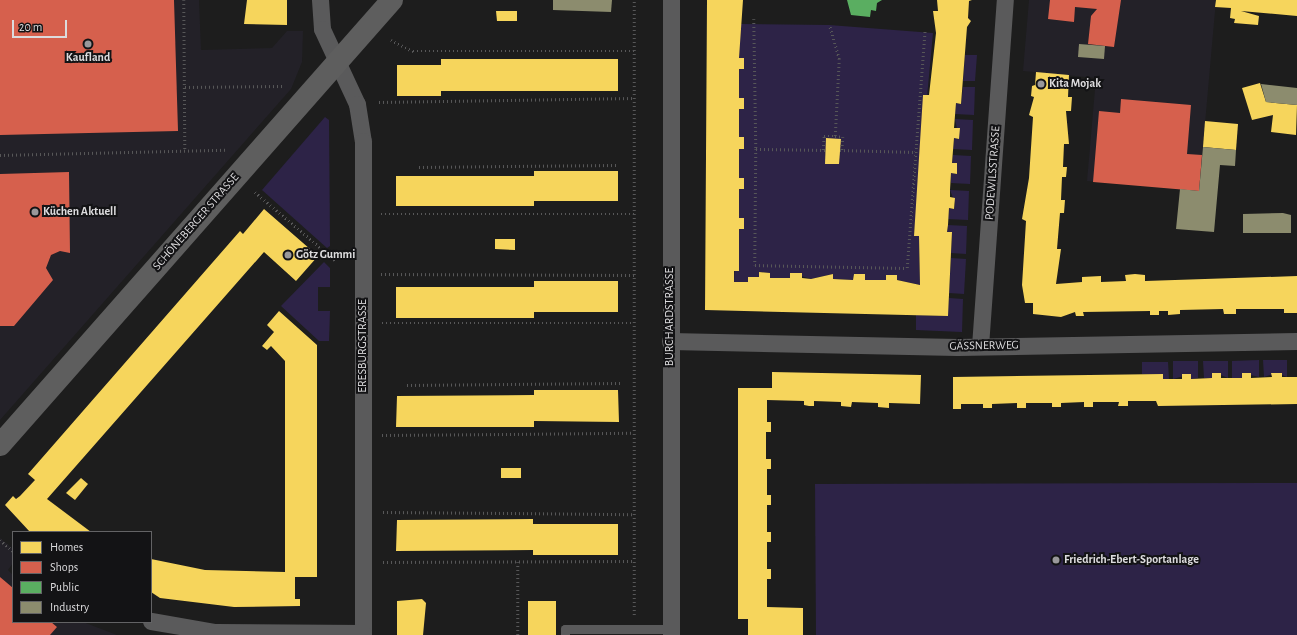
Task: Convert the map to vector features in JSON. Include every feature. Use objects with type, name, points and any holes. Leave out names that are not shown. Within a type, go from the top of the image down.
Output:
[{"type":"main road","name":"SCHÖNEBERGER STRASSE","points":[[0,444],[392,0]]},
{"type":"street","name":"ERESBURGSTRASSE","points":[[320,0],[322,29],[357,104],[363,141],[363,634]]},
{"type":"street","name":"BURCHARDSTRASSE","points":[[671,0],[671,632]]},
{"type":"street","name":"PODEWILSSTRASSE","points":[[980,346],[1005,0]]},
{"type":"street","name":"GÄSSNERWEG","points":[[670,341],[980,346],[1297,341]]},
{"type":"street","points":[[152,621],[215,632],[363,634]]},
{"type":"lane","points":[[565,635],[565,629],[634,629],[671,632]]},
{"type":"path","points":[[184,0],[185,151]]},
{"type":"path","points":[[634,0],[634,629]]},
{"type":"path","points":[[754,19],[756,149],[755,265],[907,268],[925,30]]},
{"type":"path","points":[[828,25],[839,59],[835,136]]},
{"type":"path","points":[[391,40],[413,51],[634,51]]},
{"type":"path","points":[[185,87],[285,86]]},
{"type":"path","points":[[378,102],[634,98]]},
{"type":"path","points":[[756,149],[824,150],[824,136],[835,136],[843,137],[841,150],[916,152]]},
{"type":"path","points":[[0,155],[226,150]]},
{"type":"path","points":[[419,167],[618,165]]},
{"type":"path","points":[[255,192],[336,261]]},
{"type":"path","points":[[381,214],[634,214]]},
{"type":"path","points":[[382,274],[634,275]]},
{"type":"path","points":[[382,323],[634,323]]},
{"type":"path","points":[[407,385],[622,383]]},
{"type":"path","points":[[382,435],[634,433]]},
{"type":"path","points":[[383,512],[634,514]]},
{"type":"path","points":[[0,540],[12,550]]},
{"type":"path","points":[[383,562],[634,561]]},
{"type":"path","points":[[518,562],[518,635]]},
{"type":"shaded area","points":[[0,0],[199,0],[201,50],[272,48],[287,31],[303,31],[302,62],[291,89],[0,420]]},
{"type":"shaded area","points":[[1029,0],[1216,0],[1199,191],[1087,181],[1096,78],[1023,71]]},
{"type":"shaded area","points":[[739,24],[829,25],[933,33],[914,236],[919,236],[920,285],[897,280],[897,275],[886,275],[886,280],[865,280],[865,274],[854,274],[853,280],[833,279],[833,274],[811,279],[791,273],[790,278],[770,278],[770,273],[759,272],[759,277],[748,277],[748,282],[734,282],[739,189],[744,189],[744,178],[739,178],[739,149],[744,149],[744,138],[739,137],[739,109],[744,109],[744,98],[739,98],[739,69],[744,69],[744,58],[739,58]]},
{"type":"shaded area","points":[[965,55],[977,55],[975,81],[963,81]]},
{"type":"shaded area","points":[[963,87],[975,87],[974,115],[955,114],[956,103],[961,104]]},
{"type":"shaded area","points":[[325,117],[329,120],[330,246],[327,248],[262,190]]},
{"type":"shaded area","points":[[955,119],[973,120],[972,150],[953,149],[954,138],[959,139]]},
{"type":"shaded area","points":[[953,155],[971,156],[970,184],[951,183],[951,173],[957,174],[957,163],[952,163]]},
{"type":"shaded area","points":[[950,190],[969,191],[968,220],[948,219],[949,208],[954,209],[955,203]]},
{"type":"shaded area","points":[[948,225],[967,226],[966,254],[951,253],[952,233],[947,232]]},
{"type":"shaded area","points":[[951,258],[966,259],[964,294],[949,293]]},
{"type":"shaded area","points":[[324,262],[330,268],[330,287],[318,287],[318,311],[330,311],[329,341],[319,341],[281,306]]},
{"type":"shaded area","points":[[949,298],[963,299],[962,332],[916,330],[916,315],[947,316]]},
{"type":"shaded area","points":[[1259,360],[1259,377],[1242,373],[1242,378],[1232,378],[1232,361]]},
{"type":"shaded area","points":[[1263,360],[1287,360],[1287,377],[1277,373],[1264,377]]},
{"type":"shaded area","points":[[1173,361],[1198,361],[1198,378],[1191,379],[1191,374],[1173,379]]},
{"type":"shaded area","points":[[1203,361],[1228,361],[1228,378],[1216,373],[1212,374],[1212,378],[1204,378]]},
{"type":"shaded area","points":[[1142,362],[1168,362],[1169,379],[1163,379],[1163,374],[1142,374]]},
{"type":"shaded area","name":"Friedrich-Ebert-Sportanlage","points":[[1297,483],[1297,635],[816,635],[815,484]]},
{"type":"shaded area","points":[[0,538],[12,548],[12,564],[8,570],[12,574],[12,623],[86,623],[117,635],[0,635]]},
{"type":"building: Homes","points":[[247,0],[287,0],[287,25],[244,24]]},
{"type":"building: Homes","points":[[707,0],[743,0],[739,58],[744,58],[744,69],[739,69],[739,98],[744,98],[744,109],[739,109],[739,137],[744,137],[744,149],[739,149],[739,178],[744,178],[744,189],[739,189],[739,218],[744,218],[744,229],[739,229],[739,271],[734,271],[734,282],[748,282],[748,277],[759,277],[759,272],[770,273],[770,278],[790,278],[790,273],[802,273],[802,278],[811,279],[833,274],[833,279],[853,280],[854,274],[865,274],[865,280],[886,280],[886,275],[897,275],[897,280],[920,285],[919,236],[914,236],[923,95],[929,95],[936,33],[933,11],[938,11],[937,0],[972,0],[969,1],[968,18],[971,21],[967,27],[961,104],[956,103],[954,128],[960,128],[959,139],[954,138],[952,163],[957,163],[957,174],[951,173],[950,197],[955,198],[954,209],[949,208],[947,232],[952,232],[948,316],[705,310]]},
{"type":"building: Homes","points":[[1216,0],[1297,0],[1297,16],[1241,11],[1259,16],[1258,25],[1234,23],[1235,19],[1230,18],[1231,8],[1215,7]]},
{"type":"building: Homes","points":[[496,11],[517,11],[517,21],[497,21]]},
{"type":"building: Homes","points":[[441,59],[618,59],[618,91],[441,91],[441,96],[397,96],[397,65],[441,65]]},
{"type":"building: Homes","points":[[1036,72],[1069,75],[1068,97],[1072,97],[1071,111],[1066,111],[1069,144],[1064,144],[1063,167],[1067,167],[1066,177],[1062,177],[1061,200],[1065,200],[1064,213],[1060,213],[1057,249],[1061,249],[1056,284],[1082,282],[1082,277],[1101,276],[1101,282],[1126,281],[1125,275],[1135,274],[1145,275],[1145,281],[1297,276],[1297,313],[1284,313],[1284,309],[1236,309],[1236,314],[1224,314],[1223,309],[1180,310],[1180,314],[1168,315],[1168,311],[1159,311],[1159,315],[1150,315],[1150,311],[1083,312],[1084,316],[1076,316],[1075,312],[1061,317],[1033,314],[1033,303],[1025,303],[1022,285],[1026,221],[1022,219],[1029,178],[1033,117],[1029,115],[1034,97],[1031,96],[1032,86],[1035,85]]},
{"type":"building: Homes","points":[[1260,83],[1266,102],[1297,105],[1296,135],[1271,132],[1273,115],[1252,120],[1242,88]]},
{"type":"building: Homes","points":[[1205,121],[1238,124],[1236,150],[1203,147]]},
{"type":"building: Homes","points":[[826,138],[841,139],[839,164],[825,164]]},
{"type":"building: Homes","points":[[534,171],[618,171],[618,201],[534,201],[534,206],[396,206],[396,176],[534,176]]},
{"type":"building: Homes","points":[[264,209],[318,256],[296,281],[264,252],[47,499],[90,531],[29,531],[5,505],[13,496],[16,499],[20,496],[35,480],[28,474],[240,231],[243,234]]},
{"type":"building: Homes","points":[[495,239],[515,239],[515,250],[495,249]]},
{"type":"building: Homes","points":[[534,281],[618,281],[618,312],[534,312],[534,318],[396,318],[396,287],[534,287]]},
{"type":"building: Homes","points":[[279,311],[317,345],[317,577],[295,577],[295,599],[300,599],[300,606],[234,607],[160,598],[152,593],[152,559],[205,570],[285,572],[285,361],[271,346],[267,350],[262,346],[274,332],[267,325]]},
{"type":"building: Homes","points":[[772,372],[921,375],[920,404],[889,403],[889,408],[878,407],[878,403],[852,402],[851,407],[841,406],[841,402],[814,401],[814,406],[809,406],[804,405],[804,401],[767,400],[767,422],[771,422],[771,432],[766,432],[766,459],[771,459],[771,469],[767,469],[767,495],[771,495],[771,505],[767,505],[767,532],[771,532],[771,542],[767,542],[767,569],[771,569],[771,579],[767,579],[767,607],[803,608],[803,635],[748,635],[748,619],[738,619],[738,388],[772,388]]},
{"type":"building: Homes","points":[[1212,373],[1221,373],[1221,378],[1242,378],[1242,373],[1251,373],[1251,378],[1272,377],[1271,373],[1282,373],[1282,377],[1297,377],[1297,404],[1158,406],[1156,401],[1128,401],[1128,406],[1118,406],[1119,402],[1093,402],[1093,407],[1084,407],[1084,402],[1061,403],[1061,407],[1052,407],[1052,403],[1026,403],[1026,408],[1017,408],[1017,403],[992,404],[992,408],[983,408],[983,404],[961,404],[961,409],[953,409],[953,377],[1163,374],[1163,379],[1182,379],[1182,374],[1191,374],[1191,379],[1212,378]]},
{"type":"building: Homes","points":[[534,390],[618,390],[619,422],[534,421],[534,427],[396,427],[397,396],[534,395]]},
{"type":"building: Homes","points":[[501,468],[521,468],[521,478],[501,478]]},
{"type":"building: Homes","points":[[81,478],[88,484],[75,500],[66,493]]},
{"type":"building: Homes","points":[[533,519],[533,524],[618,524],[618,555],[533,555],[533,550],[396,551],[397,520]]},
{"type":"building: Homes","points":[[422,599],[426,603],[423,635],[397,635],[397,601]]},
{"type":"building: Homes","points":[[528,601],[556,601],[556,635],[528,635]]},
{"type":"building: Shops","name":"Kaufland","points":[[0,0],[174,0],[178,131],[0,135]]},
{"type":"building: Shops","points":[[1050,0],[1121,0],[1114,47],[1088,44],[1091,16],[1097,9],[1075,7],[1074,22],[1048,19]]},
{"type":"building: Shops","points":[[1121,99],[1191,105],[1187,154],[1202,155],[1199,191],[1093,182],[1099,111],[1120,113]]},
{"type":"building: Shops","name":"Küchen Aktuell","points":[[69,172],[70,253],[60,251],[51,255],[46,268],[53,280],[14,326],[0,326],[0,174]]},
{"type":"building: Shops","points":[[0,577],[12,587],[12,623],[52,623],[57,627],[50,635],[0,635]]},
{"type":"building: Public","points":[[847,0],[882,0],[877,3],[876,11],[871,10],[870,17],[851,15]]},
{"type":"building: Industry","points":[[553,0],[612,0],[611,12],[553,10]]},
{"type":"building: Industry","points":[[1079,44],[1105,46],[1104,59],[1078,57]]},
{"type":"building: Industry","points":[[1261,84],[1297,88],[1297,105],[1266,102]]},
{"type":"building: Industry","points":[[1203,147],[1236,150],[1235,166],[1220,165],[1214,232],[1176,229],[1180,189],[1199,191]]},
{"type":"building: Industry","points":[[1283,213],[1291,215],[1291,233],[1243,233],[1243,214]]},
{"type":"place","name":"Kaufland","points":[[88,44]]},
{"type":"place","name":"Kita Mojak","points":[[1041,84]]},
{"type":"place","name":"Küchen Aktuell","points":[[35,212]]},
{"type":"place","name":"Götz Gummi","points":[[288,255]]},
{"type":"place","name":"Friedrich-Ebert-Sportanlage","points":[[1056,560]]}]
